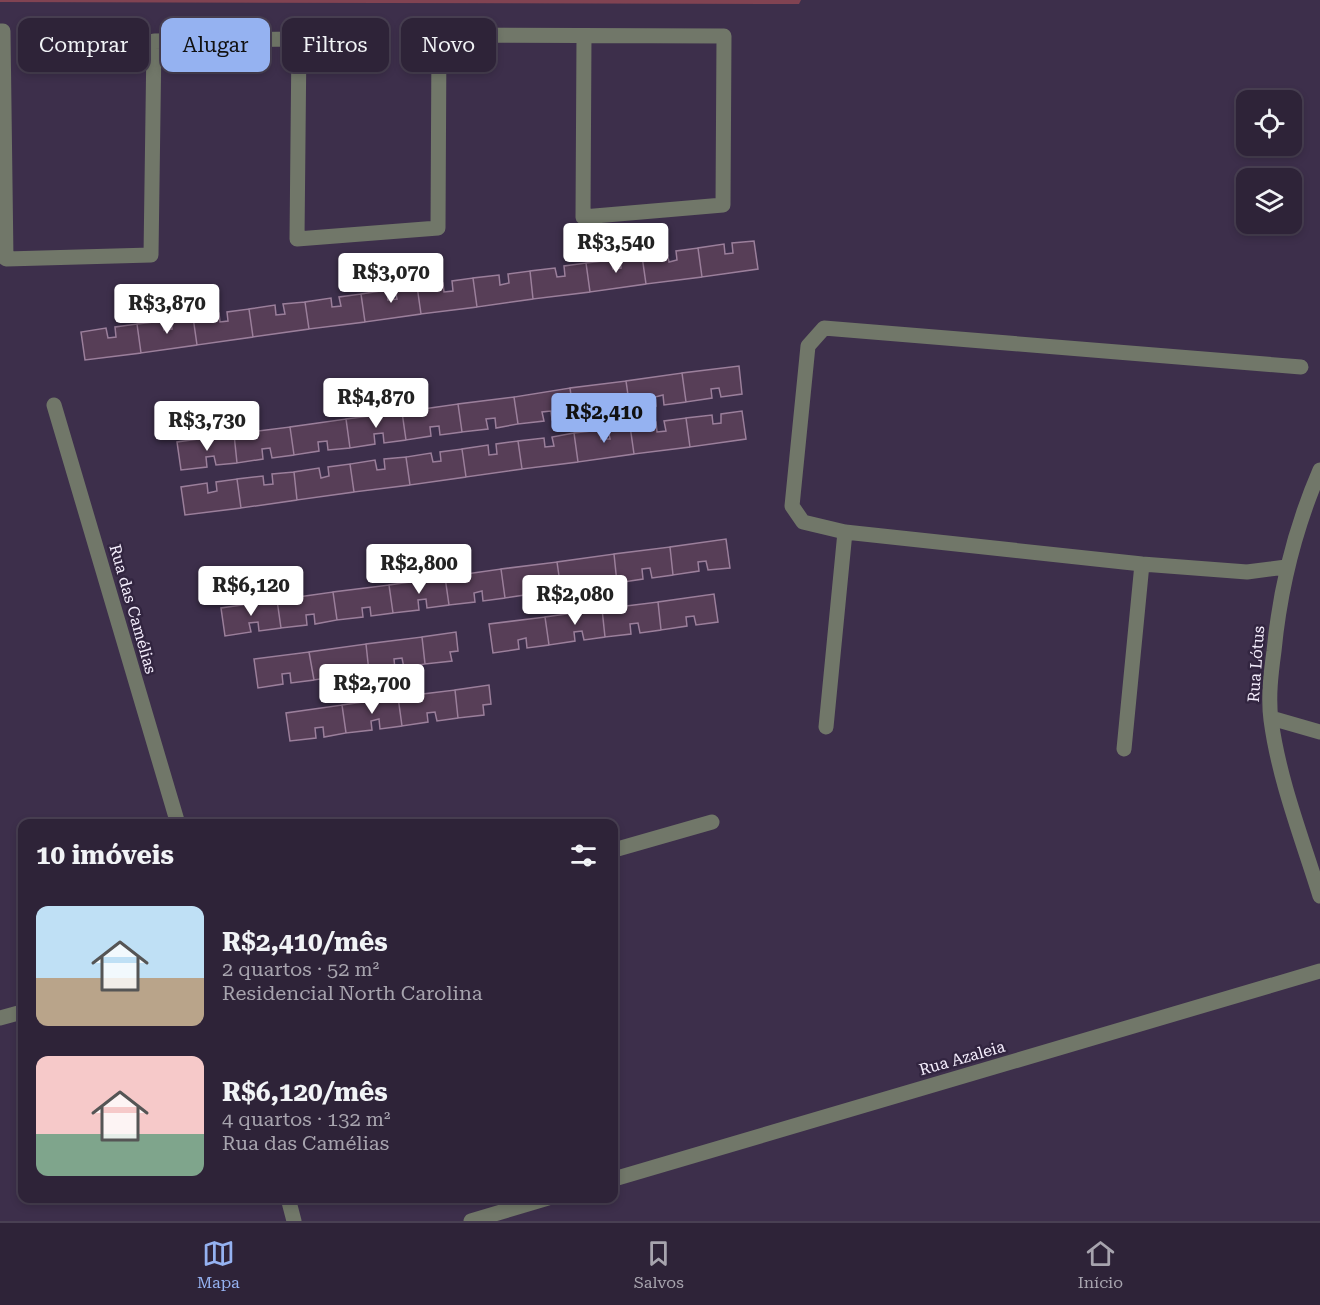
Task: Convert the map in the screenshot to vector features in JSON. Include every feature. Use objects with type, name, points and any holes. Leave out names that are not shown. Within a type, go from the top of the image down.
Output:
[{"type":"street","points":[[0,31],[3,31],[6,260],[151,255],[154,41],[299,39],[297,239],[438,228],[439,35],[724,36],[723,205],[583,218],[584,36]]},
{"type":"street","points":[[1286,567],[1247,572],[1142,564],[845,532],[803,522],[792,506],[808,346],[824,328],[1300,367]]},
{"type":"street","name":"Rua das Camélias","points":[[54,405],[177,819]]},
{"type":"street","name":"Rua Lótus","points":[[1320,470],[1305,505],[1286,567],[1276,624],[1270,679],[1271,718],[1282,775],[1320,896]]},
{"type":"street","points":[[826,727],[845,532]]},
{"type":"street","points":[[1124,749],[1142,564]]},
{"type":"street","points":[[1271,718],[1320,732]]},
{"type":"street","points":[[618,849],[712,822]]},
{"type":"street","name":"Rua Azaleia","points":[[618,1178],[1320,971]]},
{"type":"street","points":[[0,1018],[18,1013]]},
{"type":"street","points":[[289,1203],[294,1221]]},
{"type":"street","points":[[471,1221],[531,1203]]},
{"type":"shaded area","points":[[0,0],[801,0],[799,4],[0,2]]},
{"type":"building","points":[[754,241],[758,269],[702,277],[698,248],[724,244],[725,254],[733,253],[732,243]]},
{"type":"building","points":[[698,248],[702,277],[646,284],[642,256],[667,252],[669,262],[677,260],[676,251]]},
{"type":"building","points":[[642,256],[646,284],[590,292],[586,263],[611,260],[613,269],[621,268],[620,259]]},
{"type":"building","points":[[586,263],[590,292],[533,299],[530,271],[555,268],[557,277],[565,276],[564,266]]},
{"type":"building","points":[[530,271],[533,299],[477,307],[473,278],[499,275],[500,285],[509,283],[508,274]]},
{"type":"building","points":[[473,278],[477,307],[421,314],[417,286],[443,283],[444,292],[453,291],[452,281]]},
{"type":"building","points":[[417,286],[421,314],[365,322],[361,294],[387,290],[388,300],[397,299],[395,289]]},
{"type":"building","points":[[361,294],[365,322],[309,329],[305,302],[331,298],[332,307],[341,306],[339,297]]},
{"type":"building","points":[[305,302],[309,329],[253,337],[249,309],[275,305],[276,315],[285,314],[283,304]]},
{"type":"building","points":[[249,309],[253,337],[197,345],[193,317],[219,313],[220,322],[228,321],[227,312]]},
{"type":"building","points":[[193,317],[197,345],[141,353],[137,324],[162,321],[164,330],[172,329],[171,319]]},
{"type":"building","points":[[137,324],[141,353],[85,360],[81,332],[106,328],[108,338],[116,337],[115,327]]},
{"type":"building","points":[[739,366],[742,394],[721,397],[719,388],[711,389],[712,398],[686,402],[682,373]]},
{"type":"building","points":[[682,373],[686,402],[664,405],[663,395],[655,397],[656,406],[630,409],[626,381]]},
{"type":"building","points":[[626,381],[630,409],[608,413],[607,403],[599,404],[600,414],[574,417],[570,388]]},
{"type":"building","points":[[570,388],[574,417],[552,420],[551,411],[542,412],[544,421],[518,424],[514,397]]},
{"type":"building","points":[[514,397],[518,424],[496,428],[495,418],[486,419],[488,429],[462,432],[458,404]]},
{"type":"building","points":[[458,404],[462,432],[440,435],[439,426],[430,427],[431,436],[406,440],[402,412]]},
{"type":"building","points":[[742,411],[746,439],[690,447],[686,418],[712,415],[713,424],[721,423],[721,414]]},
{"type":"building","points":[[402,412],[406,440],[384,443],[383,433],[374,434],[375,444],[350,448],[346,419]]},
{"type":"building","points":[[686,418],[690,447],[634,454],[630,426],[656,422],[657,432],[666,431],[664,421]]},
{"type":"building","points":[[346,419],[350,448],[328,450],[327,441],[318,442],[319,451],[294,455],[290,427]]},
{"type":"building","points":[[630,426],[634,454],[578,462],[574,433],[600,430],[601,439],[610,439],[608,429]]},
{"type":"building","points":[[290,427],[294,455],[272,458],[270,448],[262,449],[263,459],[237,463],[234,434]]},
{"type":"building","points":[[574,433],[578,462],[522,469],[518,441],[544,438],[545,447],[554,446],[552,437]]},
{"type":"building","points":[[234,434],[237,463],[216,465],[214,456],[206,457],[207,467],[181,470],[177,442]]},
{"type":"building","points":[[518,441],[522,469],[466,477],[462,449],[488,445],[489,455],[497,454],[496,444]]},
{"type":"building","points":[[462,449],[466,477],[410,485],[406,457],[431,453],[433,462],[441,461],[440,452]]},
{"type":"building","points":[[406,457],[410,485],[354,492],[350,464],[375,460],[377,470],[385,469],[384,459]]},
{"type":"building","points":[[350,464],[354,492],[297,500],[294,472],[319,468],[321,478],[329,476],[328,467]]},
{"type":"building","points":[[294,472],[297,500],[241,508],[237,479],[263,476],[264,485],[273,484],[272,474]]},
{"type":"building","points":[[237,479],[241,508],[185,515],[181,487],[207,483],[208,493],[217,491],[216,482]]},
{"type":"building","points":[[726,539],[730,568],[708,570],[706,561],[698,562],[699,571],[673,575],[670,547]]},
{"type":"building","points":[[670,547],[673,575],[652,578],[650,568],[642,569],[643,579],[617,583],[614,554]]},
{"type":"building","points":[[614,554],[617,583],[596,585],[594,576],[586,577],[587,587],[561,590],[557,562]]},
{"type":"building","points":[[557,562],[561,590],[539,593],[538,584],[530,585],[531,594],[505,598],[501,569]]},
{"type":"building","points":[[501,569],[505,598],[483,601],[482,591],[474,593],[475,602],[449,605],[445,577]]},
{"type":"building","points":[[445,577],[449,605],[427,608],[426,599],[418,600],[419,610],[393,613],[389,585]]},
{"type":"building","points":[[389,585],[393,613],[371,616],[370,607],[362,608],[363,617],[337,620],[333,592]]},
{"type":"building","points":[[333,592],[337,620],[315,624],[314,614],[306,615],[307,625],[281,628],[277,600]]},
{"type":"building","points":[[714,594],[718,622],[696,625],[694,616],[686,617],[687,626],[661,630],[658,602]]},
{"type":"building","points":[[277,600],[281,628],[259,631],[258,622],[249,623],[251,632],[225,636],[221,608]]},
{"type":"building","points":[[658,602],[661,630],[640,633],[638,623],[630,624],[631,634],[605,637],[602,609]]},
{"type":"building","points":[[602,609],[605,637],[584,640],[582,631],[574,632],[575,641],[549,645],[545,617]]},
{"type":"building","points":[[545,617],[549,645],[527,648],[526,638],[518,640],[519,649],[493,653],[489,624]]},
{"type":"building","points":[[456,632],[458,651],[450,652],[452,661],[425,664],[422,637]]},
{"type":"building","points":[[422,637],[425,664],[404,668],[402,658],[394,659],[395,669],[369,672],[366,644]]},
{"type":"building","points":[[366,644],[369,672],[348,675],[346,666],[338,667],[339,676],[314,680],[309,652]]},
{"type":"building","points":[[309,652],[314,680],[291,683],[290,673],[282,674],[283,684],[258,688],[254,659]]},
{"type":"building","points":[[489,685],[491,704],[483,705],[484,715],[458,718],[455,690]]},
{"type":"building","points":[[455,690],[458,718],[437,721],[435,712],[427,713],[428,722],[402,726],[398,697]]},
{"type":"building","points":[[398,697],[402,726],[380,729],[379,719],[371,721],[372,730],[346,733],[342,705]]},
{"type":"building","points":[[342,705],[346,733],[324,737],[323,727],[315,728],[316,738],[290,741],[286,713]]}]
